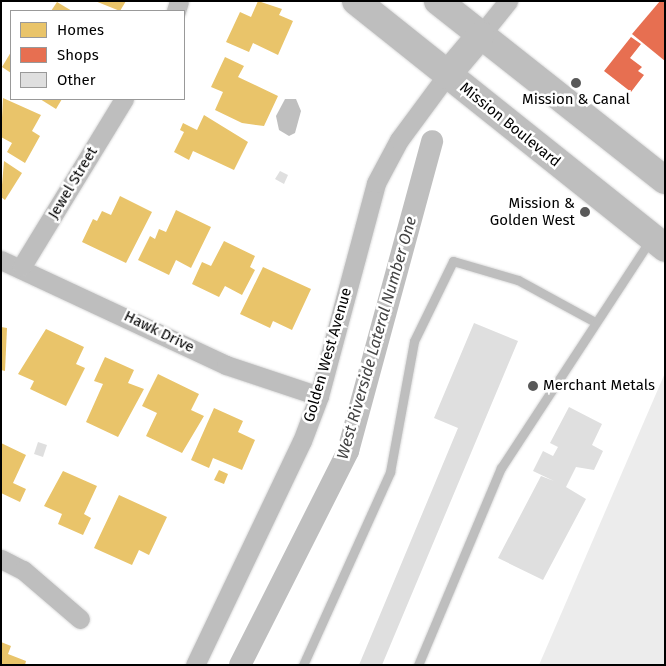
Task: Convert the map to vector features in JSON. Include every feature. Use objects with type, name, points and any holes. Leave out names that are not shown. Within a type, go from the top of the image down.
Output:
[{"type":"main road","name":"Mission Boulevard","points":[[356,1],[658,243]]},
{"type":"main road","points":[[438,1],[665,180]]},
{"type":"main road","points":[[447,75],[480,36]]},
{"type":"street","points":[[480,36],[508,1]]},
{"type":"street","name":"Golden West Avenue","points":[[195,665],[284,486],[319,396],[376,183],[400,140],[447,75]]},
{"type":"street","name":"Jewel Street","points":[[22,266],[123,100]]},
{"type":"street","name":"Hawk Drive","points":[[1,260],[22,266],[226,364],[319,396]]},
{"type":"street","points":[[1,559],[23,570],[80,619]]},
{"type":"lane","points":[[418,665],[501,468],[595,322],[658,243]]},
{"type":"lane","points":[[303,665],[390,472],[414,341],[453,261],[518,280],[595,322]]},
{"type":"shaded area","points":[[285,99],[296,99],[301,111],[295,133],[289,136],[279,130],[276,116]]},
{"type":"shaded area","points":[[665,373],[665,665],[539,665]]},
{"type":"building: Homes","points":[[95,1],[126,1],[121,10]]},
{"type":"building: Homes","points":[[258,1],[282,9],[279,15],[293,21],[278,55],[253,43],[249,52],[226,42],[240,12],[251,17]]},
{"type":"building: Homes","points":[[57,2],[70,10],[52,10]]},
{"type":"building: Homes","points":[[10,54],[10,72],[2,67]]},
{"type":"building: Homes","points":[[225,57],[244,66],[238,77],[278,96],[264,126],[242,123],[215,110],[223,92],[211,87]]},
{"type":"building: Homes","points":[[3,98],[41,115],[32,131],[40,136],[25,163],[7,152],[12,143],[1,137]]},
{"type":"building: Homes","points":[[42,100],[61,100],[56,109]]},
{"type":"building: Homes","points":[[204,115],[248,142],[234,170],[193,151],[189,160],[174,152],[184,132],[180,130],[183,123],[197,130]]},
{"type":"building: Homes","points":[[4,161],[22,173],[5,200],[1,197]]},
{"type":"building: Homes","points":[[120,196],[152,212],[126,263],[82,242],[93,219],[97,221],[102,211],[111,215]]},
{"type":"building: Homes","points":[[176,210],[211,227],[191,268],[176,260],[169,275],[138,260],[150,236],[155,239],[159,229],[166,232]]},
{"type":"building: Homes","points":[[224,241],[255,256],[250,267],[255,270],[242,295],[225,286],[219,297],[192,284],[202,262],[211,266]]},
{"type":"building: Homes","points":[[263,267],[311,289],[292,330],[273,321],[270,328],[240,314]]},
{"type":"building: Homes","points":[[1,327],[7,328],[5,371],[1,370]]},
{"type":"building: Homes","points":[[46,329],[84,347],[76,364],[85,368],[66,406],[30,389],[34,381],[18,374]]},
{"type":"building: Homes","points":[[105,357],[134,370],[128,383],[144,389],[118,437],[86,422],[103,384],[94,381]]},
{"type":"building: Homes","points":[[158,374],[199,394],[191,410],[204,416],[182,453],[146,436],[157,413],[142,406]]},
{"type":"building: Homes","points":[[214,408],[243,421],[238,432],[255,440],[242,470],[213,458],[209,468],[191,460]]},
{"type":"building: Homes","points":[[1,443],[26,455],[13,483],[26,489],[20,502],[1,493]]},
{"type":"building: Homes","points":[[219,470],[228,474],[224,484],[214,480]]},
{"type":"building: Homes","points":[[63,471],[97,486],[84,514],[91,518],[83,535],[58,524],[62,514],[44,506]]},
{"type":"building: Homes","points":[[119,495],[167,517],[149,555],[139,550],[132,565],[94,548]]},
{"type":"building: Homes","points":[[1,642],[11,646],[8,654],[26,661],[25,665],[1,665]]},
{"type":"building: Shops","points":[[660,1],[665,1],[665,61],[632,34]]},
{"type":"building: Shops","points":[[631,37],[641,44],[630,58],[642,67],[638,71],[644,75],[631,92],[604,71]]},
{"type":"building: Other","points":[[280,171],[288,175],[284,184],[275,179]]},
{"type":"building: Other","points":[[474,323],[518,341],[382,665],[359,665],[458,428],[434,418]]},
{"type":"building: Other","points":[[569,407],[602,424],[592,445],[603,451],[594,470],[576,467],[566,487],[586,499],[543,580],[498,558],[541,476],[554,481],[533,471],[543,451],[553,456],[558,447],[550,443]]},
{"type":"building: Other","points":[[38,442],[47,445],[43,457],[34,454]]},
{"type":"waterway","name":"West Riverside Lateral Number One","points":[[240,665],[348,451],[432,141]]},
{"type":"place","name":"Mission & Canal","points":[[576,83]]},
{"type":"place","name":"Mission & Golden West","points":[[585,212]]},
{"type":"place","name":"Merchant Metals","points":[[533,386]]}]
